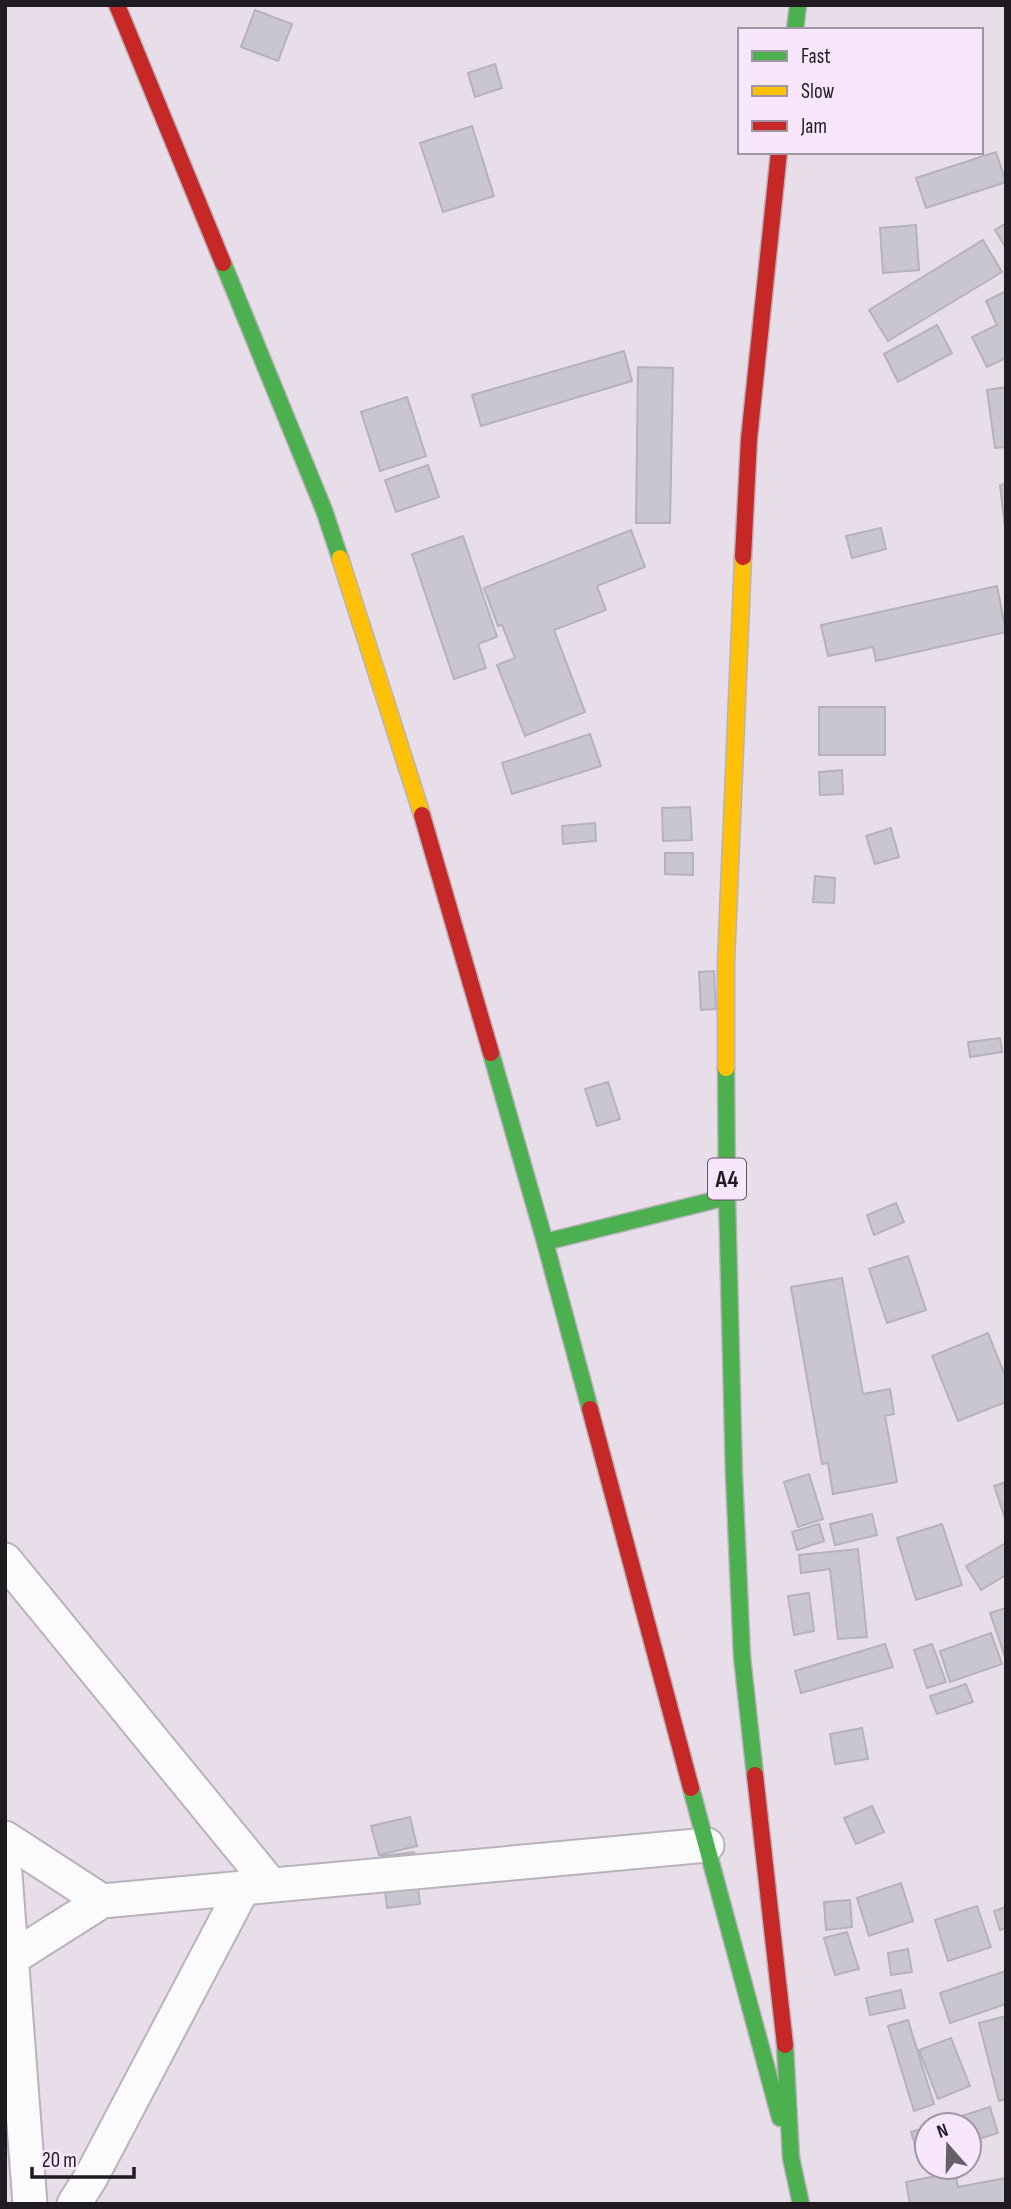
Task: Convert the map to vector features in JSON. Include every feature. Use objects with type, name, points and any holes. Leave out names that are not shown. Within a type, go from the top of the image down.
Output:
[{"type":"main road","points":[[117,5],[324,510],[410,772],[545,1242],[791,2158]]},
{"type":"main road","points":[[795,28],[798,5]]},
{"type":"main road","name":"A4","points":[[779,154],[749,439],[736,695],[726,962],[727,1197],[742,1657],[783,2018],[791,2158],[801,2204]]},
{"type":"main road","points":[[545,1242],[727,1197]]},
{"type":"street","points":[[7,1569],[257,1887]]},
{"type":"street","points":[[5,1838],[102,1901]]},
{"type":"street","points":[[12,1958],[102,1901],[707,1845]]},
{"type":"street","points":[[5,1874],[30,2204]]},
{"type":"street","points":[[74,2204],[257,1887]]},
{"type":"building","points":[[255,10],[292,24],[278,61],[241,47]]},
{"type":"building","points":[[495,64],[502,88],[475,97],[468,73]]},
{"type":"building","points":[[472,126],[494,196],[443,212],[420,143]]},
{"type":"building","points":[[996,152],[1006,182],[926,208],[916,178]]},
{"type":"building","points":[[1006,223],[1006,248],[995,230]]},
{"type":"building","points":[[916,225],[919,270],[883,273],[880,228]]},
{"type":"building","points":[[983,240],[1002,272],[888,341],[869,310]]},
{"type":"building","points":[[1006,291],[1006,358],[987,367],[972,337],[997,325],[986,301]]},
{"type":"building","points":[[937,325],[952,353],[898,382],[884,354]]},
{"type":"building","points":[[624,351],[632,381],[481,426],[472,395]]},
{"type":"building","points":[[638,367],[673,368],[670,523],[636,523]]},
{"type":"building","points":[[1006,387],[1006,447],[995,448],[987,390]]},
{"type":"building","points":[[407,397],[426,456],[380,471],[361,412]]},
{"type":"building","points":[[428,465],[439,497],[396,512],[385,480]]},
{"type":"building","points":[[1006,484],[1006,536],[1000,485]]},
{"type":"building","points":[[881,528],[886,549],[852,558],[846,536]]},
{"type":"building","points":[[631,530],[645,567],[597,586],[606,610],[554,630],[585,712],[525,736],[497,665],[515,658],[502,625],[498,626],[484,588]]},
{"type":"building","points":[[463,536],[497,637],[478,644],[486,668],[454,679],[412,554]]},
{"type":"building","points":[[997,586],[1006,632],[876,661],[873,647],[828,656],[821,625]]},
{"type":"building","points":[[819,707],[885,707],[885,755],[819,755]]},
{"type":"building","points":[[590,734],[601,766],[512,794],[502,763]]},
{"type":"building","points":[[842,770],[843,794],[820,795],[819,772]]},
{"type":"building","points":[[690,807],[692,840],[663,841],[662,808]]},
{"type":"building","points":[[595,823],[596,841],[563,844],[562,826]]},
{"type":"building","points":[[891,828],[899,857],[875,864],[866,836]]},
{"type":"building","points":[[665,853],[693,853],[693,875],[665,874]]},
{"type":"building","points":[[815,876],[835,878],[834,903],[813,902]]},
{"type":"building","points":[[714,971],[716,1009],[701,1010],[699,972]]},
{"type":"building","points":[[1000,1038],[1002,1052],[970,1057],[968,1042]]},
{"type":"building","points":[[608,1082],[620,1119],[597,1126],[585,1089]]},
{"type":"building","points":[[896,1203],[904,1222],[874,1235],[867,1215]]},
{"type":"building","points":[[908,1256],[926,1310],[887,1323],[869,1269]]},
{"type":"building","points":[[842,1278],[863,1394],[890,1389],[894,1414],[885,1416],[897,1482],[833,1494],[828,1463],[822,1464],[791,1287]]},
{"type":"building","points":[[988,1333],[1006,1378],[1006,1402],[958,1421],[932,1356]]},
{"type":"building","points":[[809,1474],[823,1519],[798,1527],[784,1482]]},
{"type":"building","points":[[1006,1482],[1006,1521],[994,1486]]},
{"type":"building","points":[[872,1514],[877,1535],[835,1545],[830,1524]]},
{"type":"building","points":[[819,1524],[824,1541],[797,1550],[792,1532]]},
{"type":"building","points":[[942,1524],[962,1585],[916,1600],[897,1538]]},
{"type":"building","points":[[1006,1543],[1006,1575],[981,1590],[966,1566]]},
{"type":"building","points":[[858,1549],[867,1637],[838,1639],[830,1569],[801,1573],[799,1555]]},
{"type":"building","points":[[809,1593],[814,1631],[794,1635],[788,1596]]},
{"type":"building","points":[[1006,1608],[1006,1660],[990,1613]]},
{"type":"building","points":[[991,1633],[1002,1664],[950,1682],[940,1651]]},
{"type":"building","points":[[885,1644],[893,1667],[801,1693],[795,1671]]},
{"type":"building","points":[[932,1644],[946,1682],[927,1688],[914,1650]]},
{"type":"building","points":[[966,1684],[973,1702],[937,1714],[930,1696]]},
{"type":"building","points":[[862,1728],[868,1759],[835,1764],[830,1734]]},
{"type":"building","points":[[872,1806],[884,1832],[856,1844],[844,1818]]},
{"type":"building","points":[[410,1817],[417,1846],[379,1855],[371,1826]]},
{"type":"building","points":[[414,1852],[420,1904],[387,1908],[381,1856]]},
{"type":"building","points":[[901,1883],[913,1921],[869,1936],[857,1898]]},
{"type":"building","points":[[850,1900],[852,1927],[826,1930],[824,1902]]},
{"type":"building","points":[[977,1906],[991,1947],[948,1961],[935,1920]]},
{"type":"building","points":[[1006,1907],[1006,1928],[1000,1930],[994,1911]]},
{"type":"building","points":[[847,1932],[859,1969],[835,1975],[824,1938]]},
{"type":"building","points":[[908,1949],[912,1972],[891,1975],[888,1953]]},
{"type":"building","points":[[1006,1971],[1006,2004],[950,2023],[940,1993]]},
{"type":"building","points":[[901,1990],[905,2008],[870,2015],[866,1998]]},
{"type":"building","points":[[1006,2016],[1006,2099],[999,2101],[979,2023]]},
{"type":"building","points":[[908,2020],[934,2104],[914,2111],[888,2026]]},
{"type":"building","points":[[951,2038],[970,2086],[938,2099],[919,2050]]},
{"type":"building","points":[[990,2107],[998,2133],[983,2138],[983,2111],[977,2111]]},
{"type":"building","points":[[1006,2178],[1006,2204],[910,2204],[906,2182],[957,2181],[958,2187]]},
{"type":"traffic: fast","points":[[795,28],[798,5]]},
{"type":"traffic: fast","points":[[223,263],[324,510],[340,558]]},
{"type":"traffic: fast","points":[[491,1053],[590,1409]]},
{"type":"traffic: fast","points":[[726,1068],[734,1475],[742,1657],[755,1775]]},
{"type":"traffic: fast","points":[[545,1242],[727,1197]]},
{"type":"traffic: fast","points":[[691,1788],[780,2118]]},
{"type":"traffic: fast","points":[[785,2045],[791,2158],[801,2204]]},
{"type":"traffic: slow","points":[[726,1068],[726,962],[743,557]]},
{"type":"traffic: slow","points":[[340,558],[422,815]]},
{"type":"traffic: jam","points":[[117,5],[223,263]]},
{"type":"traffic: jam","points":[[743,557],[749,439],[779,154]]},
{"type":"traffic: jam","points":[[422,815],[491,1053]]},
{"type":"traffic: jam","points":[[590,1409],[691,1788]]},
{"type":"traffic: jam","points":[[755,1775],[785,2045]]}]
